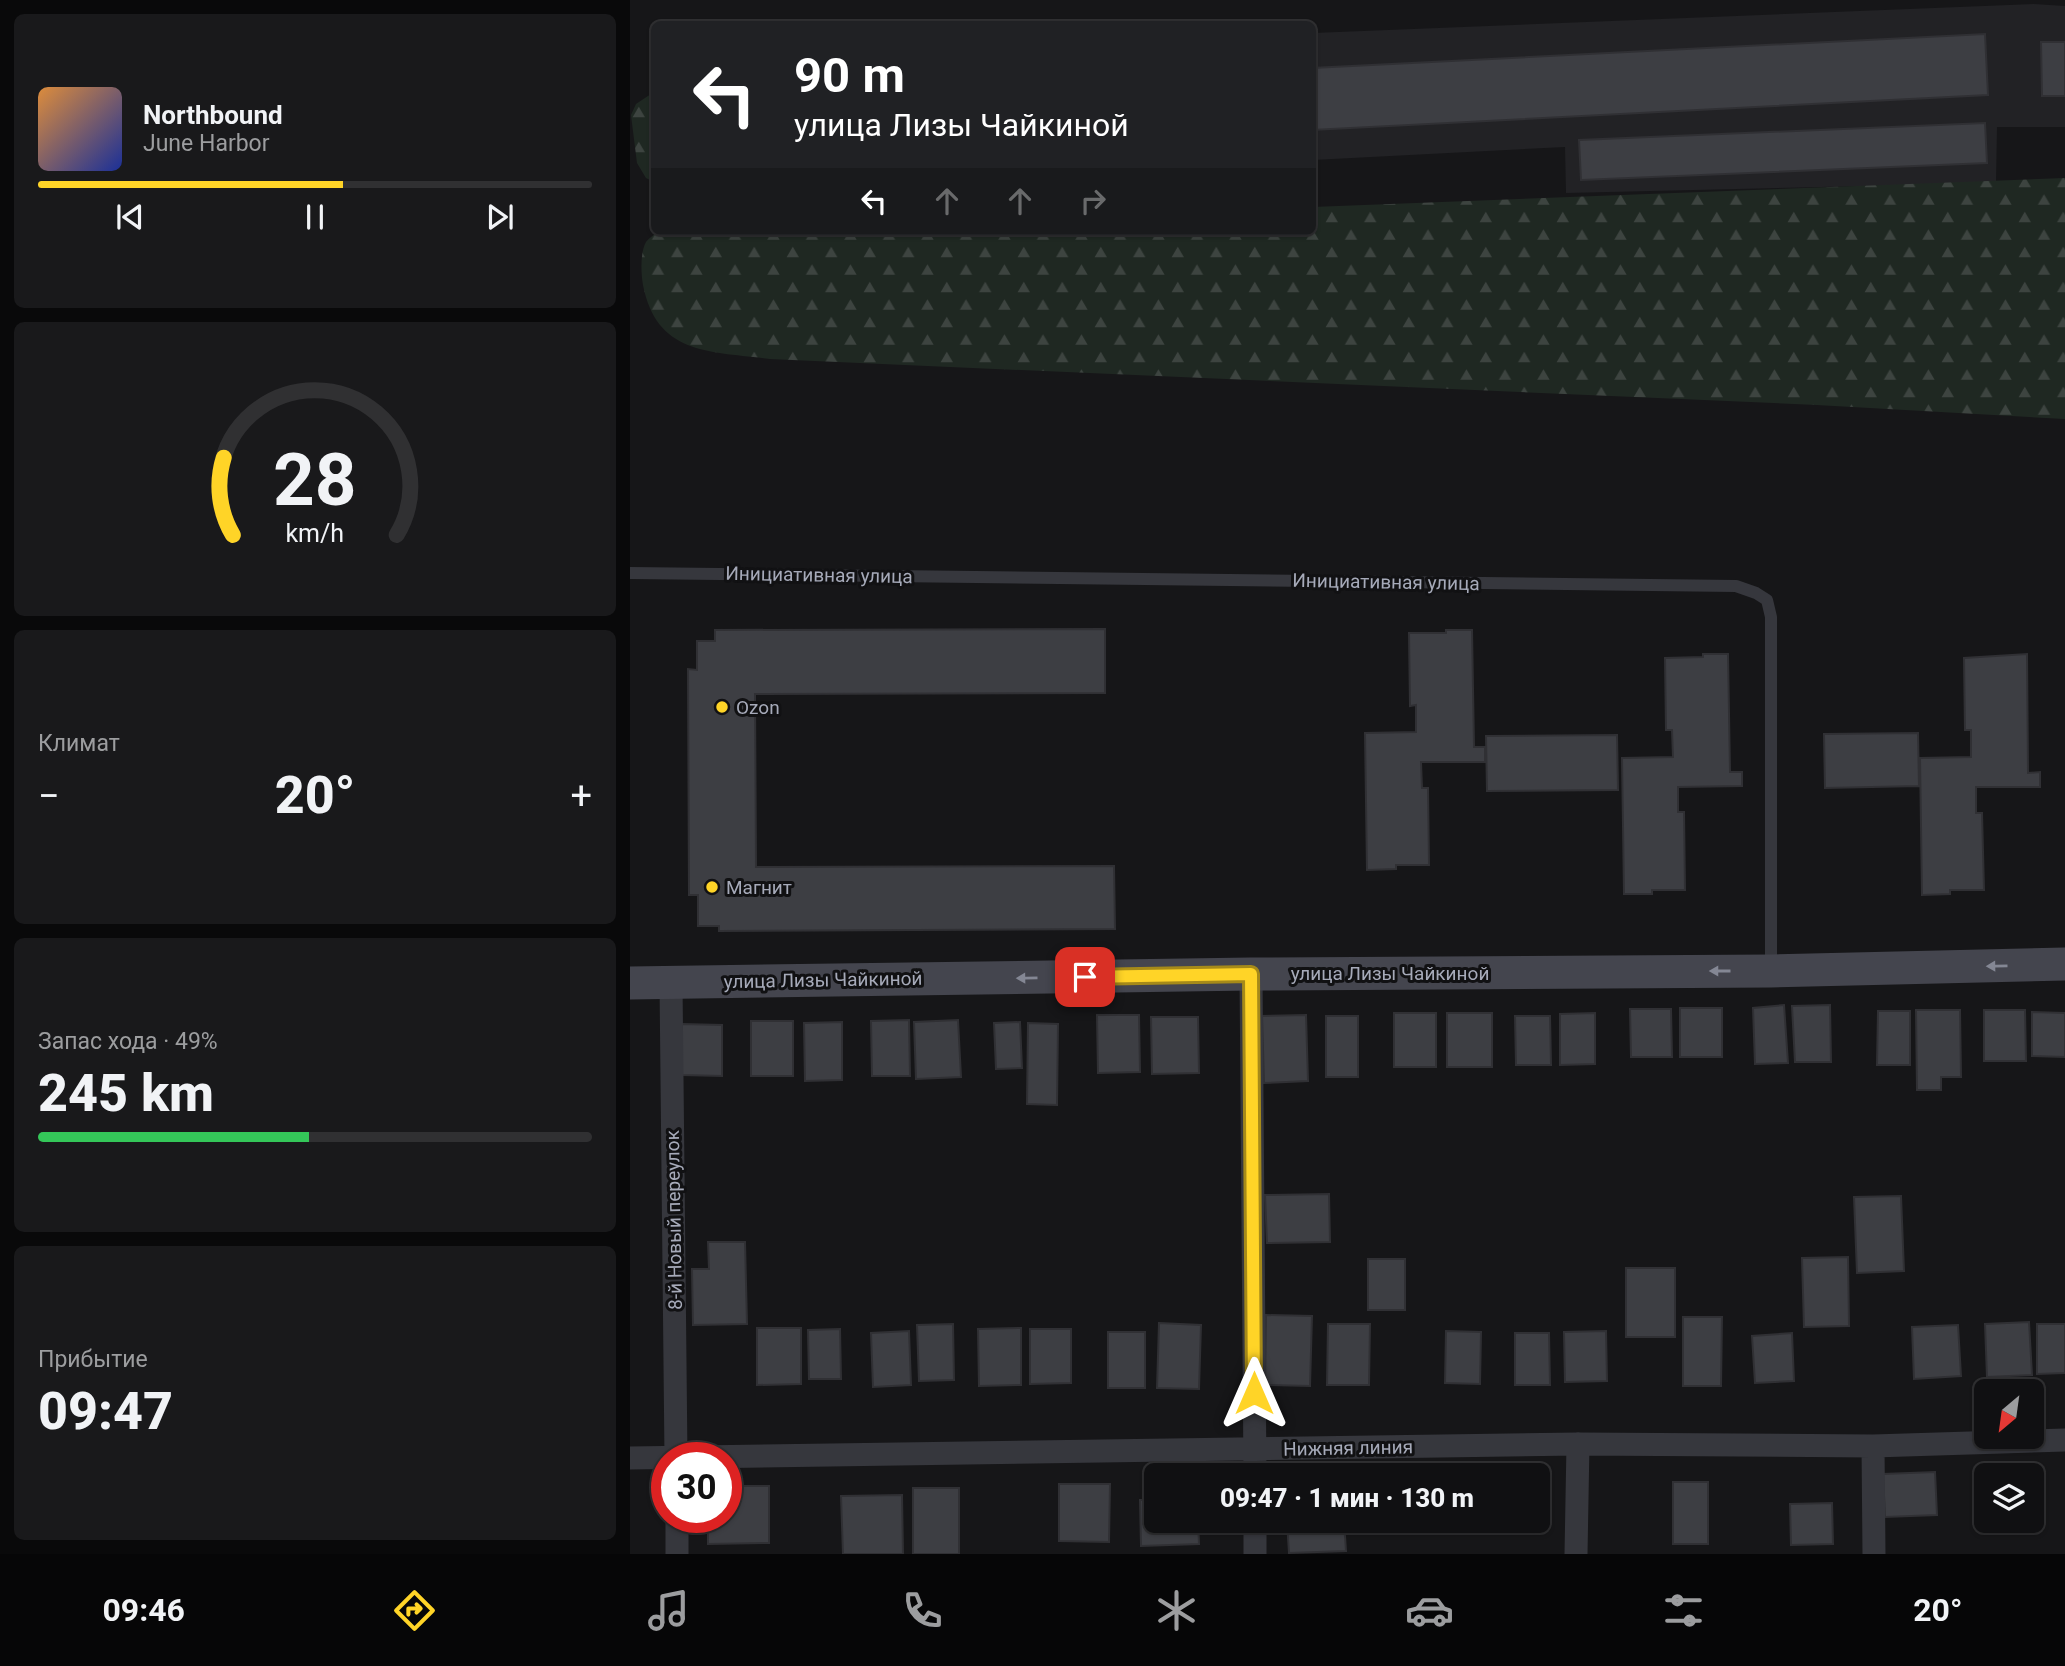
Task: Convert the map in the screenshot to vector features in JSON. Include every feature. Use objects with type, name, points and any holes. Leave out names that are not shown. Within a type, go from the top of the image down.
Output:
[{"type":"main road","name":"улица Лизы Чайкиной","points":[[630,983],[1251,974],[1771,971],[2065,964]]},
{"type":"street","points":[[1251,974],[1255,1463]]},
{"type":"street","name":"8-й Новый переулок","points":[[671,982],[676,1442]]},
{"type":"street","name":"Нижняя линия","points":[[742,1457],[1578,1444],[1873,1446],[2065,1440]]},
{"type":"street","points":[[1576,1554],[1578,1444]]},
{"type":"street","points":[[1873,1446],[1874,1554]]},
{"type":"street","name":"Нижняя линия","points":[[630,1458],[651,1458]]},
{"type":"street","points":[[677,1533],[677,1554]]},
{"type":"street","points":[[1255,1533],[1255,1554]]},
{"type":"lane","name":"Инициативная улица","points":[[630,573],[1736,586],[1767,600],[1771,618],[1771,971]]},
{"type":"shaded area","points":[[2034,4],[2065,6],[2065,127],[1997,127],[1996,183],[1566,193],[1565,147],[1316,160],[1316,33]]},
{"type":"green space","points":[[651,94],[651,180],[646,178],[637,163],[631,115],[636,104]]},
{"type":"green space","points":[[2065,178],[2065,419],[1817,405],[770,359],[708,351],[674,338],[660,325],[650,308],[643,285],[644,247],[654,235],[1316,235],[1316,207]]},
{"type":"building","points":[[1985,34],[1988,95],[1316,130],[1316,68]]},
{"type":"building","points":[[2041,42],[2065,42],[2065,96],[2042,96]]},
{"type":"building","points":[[1985,123],[1987,163],[1581,180],[1579,140]]},
{"type":"building","points":[[1105,629],[1105,693],[755,694],[756,867],[1114,866],[1115,929],[719,931],[719,926],[698,926],[698,895],[689,895],[688,669],[697,670],[697,641],[715,641],[715,630]]},
{"type":"building","points":[[1446,630],[1472,630],[1474,747],[1485,747],[1485,762],[1421,762],[1422,788],[1428,788],[1429,865],[1396,865],[1396,869],[1367,870],[1365,733],[1416,732],[1416,705],[1410,706],[1409,633],[1446,633]]},
{"type":"building","points":[[1703,654],[1728,654],[1730,772],[1742,772],[1742,786],[1678,787],[1678,812],[1684,812],[1685,890],[1652,890],[1652,894],[1624,894],[1622,758],[1673,757],[1672,730],[1666,730],[1665,658],[1703,657]]},
{"type":"building","points":[[2027,654],[2028,773],[2040,772],[2040,787],[1976,787],[1976,813],[1982,813],[1984,890],[1950,890],[1950,894],[1922,895],[1920,758],[1971,757],[1971,730],[1965,730],[1964,658]]},
{"type":"building","points":[[1918,733],[1919,786],[1825,788],[1824,734]]},
{"type":"building","points":[[1617,735],[1618,790],[1487,791],[1486,736]]},
{"type":"building","points":[[1784,1005],[1788,1063],[1755,1064],[1753,1008]]},
{"type":"building","points":[[1830,1005],[1831,1062],[1795,1062],[1792,1006]]},
{"type":"building","points":[[1680,1008],[1722,1008],[1722,1057],[1680,1057]]},
{"type":"building","points":[[1630,1009],[1671,1009],[1672,1057],[1631,1057]]},
{"type":"building","points":[[1916,1010],[1960,1010],[1961,1077],[1941,1077],[1941,1090],[1917,1090]]},
{"type":"building","points":[[1984,1010],[2025,1010],[2026,1061],[1984,1061]]},
{"type":"building","points":[[1878,1011],[1910,1011],[1910,1065],[1877,1065]]},
{"type":"building","points":[[2032,1012],[2065,1013],[2065,1057],[2032,1056]]},
{"type":"building","points":[[1394,1013],[1436,1013],[1436,1067],[1394,1067]]},
{"type":"building","points":[[1447,1013],[1492,1013],[1492,1067],[1447,1067]]},
{"type":"building","points":[[1595,1013],[1595,1064],[1560,1065],[1560,1014]]},
{"type":"building","points":[[1097,1015],[1139,1015],[1140,1072],[1098,1073]]},
{"type":"building","points":[[1306,1015],[1308,1081],[1264,1083],[1262,1016]]},
{"type":"building","points":[[1326,1016],[1358,1016],[1358,1077],[1326,1077]]},
{"type":"building","points":[[1515,1016],[1550,1016],[1551,1065],[1516,1065]]},
{"type":"building","points":[[1151,1017],[1198,1017],[1199,1073],[1152,1074]]},
{"type":"building","points":[[909,1020],[910,1076],[872,1076],[871,1021]]},
{"type":"building","points":[[958,1020],[961,1077],[916,1079],[914,1022]]},
{"type":"building","points":[[751,1021],[793,1021],[793,1076],[751,1076]]},
{"type":"building","points":[[842,1022],[842,1080],[805,1081],[804,1023]]},
{"type":"building","points":[[1020,1022],[1022,1068],[996,1069],[994,1023]]},
{"type":"building","points":[[1028,1023],[1058,1024],[1057,1105],[1027,1104]]},
{"type":"building","points":[[682,1024],[722,1025],[722,1076],[682,1075]]},
{"type":"building","points":[[1329,1194],[1330,1242],[1267,1243],[1265,1195]]},
{"type":"building","points":[[1901,1196],[1904,1271],[1857,1273],[1854,1197]]},
{"type":"building","points":[[708,1242],[745,1242],[747,1324],[693,1325],[692,1269],[709,1269]]},
{"type":"building","points":[[1848,1257],[1849,1326],[1804,1327],[1802,1258]]},
{"type":"building","points":[[1368,1259],[1405,1259],[1405,1310],[1368,1310]]},
{"type":"building","points":[[1626,1268],[1675,1268],[1675,1337],[1626,1337]]},
{"type":"building","points":[[1266,1315],[1312,1316],[1310,1386],[1265,1385]]},
{"type":"building","points":[[1683,1317],[1722,1317],[1721,1386],[1683,1386]]},
{"type":"building","points":[[2029,1322],[2032,1375],[1987,1377],[1985,1324]]},
{"type":"building","points":[[1159,1323],[1201,1325],[1199,1389],[1157,1388]]},
{"type":"building","points":[[953,1324],[954,1380],[919,1381],[917,1325]]},
{"type":"building","points":[[1328,1324],[1370,1324],[1369,1385],[1327,1385]]},
{"type":"building","points":[[2037,1324],[2065,1324],[2065,1373],[2037,1374]]},
{"type":"building","points":[[1958,1325],[1961,1376],[1914,1379],[1912,1327]]},
{"type":"building","points":[[757,1328],[801,1328],[801,1384],[757,1385]]},
{"type":"building","points":[[1021,1328],[1021,1385],[979,1386],[978,1329]]},
{"type":"building","points":[[840,1329],[841,1379],[809,1379],[808,1330]]},
{"type":"building","points":[[1030,1329],[1071,1329],[1071,1383],[1030,1384]]},
{"type":"building","points":[[909,1331],[911,1385],[873,1387],[871,1333]]},
{"type":"building","points":[[1446,1331],[1481,1332],[1480,1384],[1445,1383]]},
{"type":"building","points":[[1606,1331],[1607,1381],[1565,1382],[1564,1332]]},
{"type":"building","points":[[1108,1332],[1145,1332],[1145,1388],[1108,1388]]},
{"type":"building","points":[[1515,1333],[1549,1333],[1550,1385],[1515,1385]]},
{"type":"building","points":[[1792,1333],[1794,1381],[1755,1383],[1752,1336]]},
{"type":"building","points":[[1935,1472],[1937,1515],[1885,1517],[1883,1474]]},
{"type":"building","points":[[1673,1482],[1708,1482],[1708,1544],[1673,1544]]},
{"type":"building","points":[[1059,1484],[1110,1484],[1109,1542],[1059,1541]]},
{"type":"building","points":[[742,1486],[769,1486],[769,1543],[708,1544],[708,1533],[742,1533]]},
{"type":"building","points":[[913,1488],[959,1488],[959,1554],[913,1554]]},
{"type":"building","points":[[902,1495],[903,1554],[843,1554],[841,1496]]},
{"type":"building","points":[[1140,1500],[1144,1500],[1144,1533],[1199,1533],[1199,1544],[1141,1546]]},
{"type":"building","points":[[1832,1503],[1833,1544],[1791,1545],[1790,1504]]},
{"type":"building","points":[[1288,1533],[1345,1533],[1346,1551],[1289,1553]]},
{"type":"place","name":"Ozon","points":[[722,707]]},
{"type":"place","name":"Магнит","points":[[712,887]]},
{"type":"route","points":[[1085,977],[1251,974],[1254,1393]]}]
